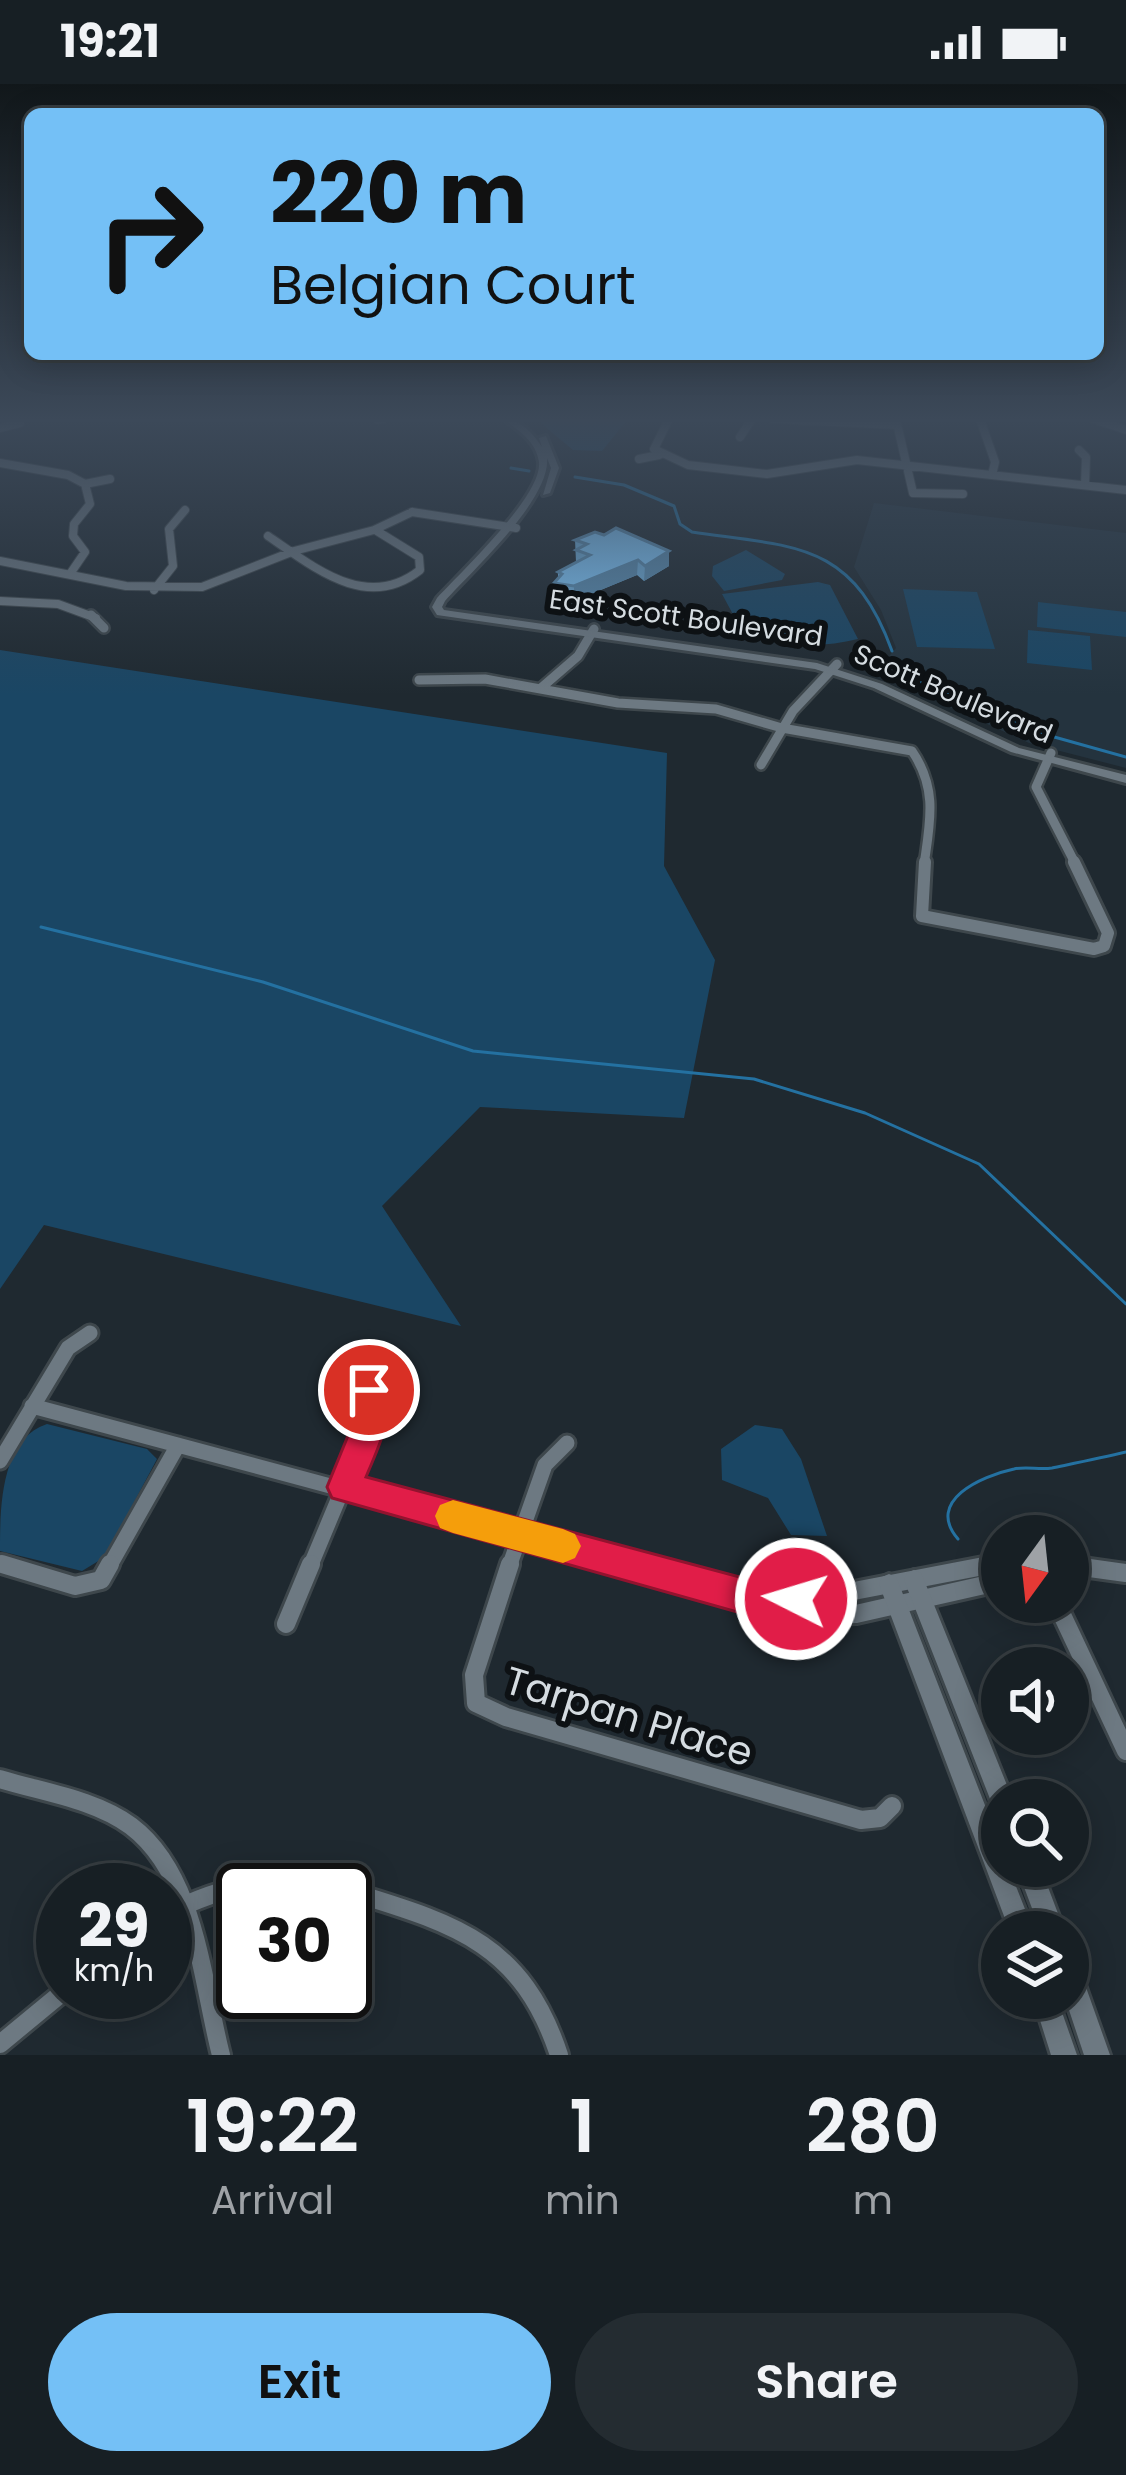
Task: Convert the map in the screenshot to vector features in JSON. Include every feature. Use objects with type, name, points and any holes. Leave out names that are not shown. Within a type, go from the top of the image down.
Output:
[{"type":"street","points":[[70,574],[85,552],[73,536],[74,524],[84,511]]},
{"type":"street","points":[[154,590],[172,566],[165,537],[173,518],[183,511]]},
{"type":"street","points":[[509,526],[520,511]]},
{"type":"street","points":[[509,526],[525,511]]},
{"type":"street","points":[[0,561],[154,590],[224,581],[292,552],[377,531],[412,512],[509,526]]},
{"type":"street","name":"East Scott Boulevard","points":[[509,526],[446,610],[834,667],[909,692]]},
{"type":"street","points":[[268,536],[346,585],[382,587],[414,577],[420,570],[419,556],[377,531]]},
{"type":"street","points":[[0,601],[74,608],[98,618],[104,628]]},
{"type":"street","points":[[541,688],[573,662],[592,632]]},
{"type":"street","points":[[761,765],[782,728],[834,667]]},
{"type":"street","name":"Scott Boulevard","points":[[834,667],[1048,756],[1126,775]]},
{"type":"street","points":[[419,680],[485,679],[618,703],[716,709],[782,728],[912,751],[922,763],[933,800],[922,916],[1094,949],[1104,946],[1108,933],[1038,795],[1036,781],[1048,756]]},
{"type":"street","name":"Scott Boulevard","points":[[909,692],[1048,756]]},
{"type":"street","points":[[0,1461],[68,1348],[90,1333]]},
{"type":"street","points":[[286,1624],[371,1421],[369,1390]]},
{"type":"street","points":[[32,1406],[814,1617],[918,1590],[981,1584]]},
{"type":"street","name":"Tarpan Place","points":[[567,1443],[545,1465],[519,1534],[473,1676],[472,1691],[480,1706],[861,1820],[880,1818],[892,1806]]},
{"type":"street","points":[[0,1563],[75,1586],[101,1580],[178,1444]]},
{"type":"street","points":[[1089,1568],[1126,1573]]},
{"type":"street","points":[[918,1590],[981,1569]]},
{"type":"street","points":[[918,1590],[993,1779]]},
{"type":"street","points":[[893,1595],[1014,1911]]},
{"type":"street","points":[[1066,1623],[1126,1751]]},
{"type":"street","points":[[0,1779],[129,1824],[149,1840],[164,1863]]},
{"type":"street","points":[[372,1899],[442,1921],[488,1945],[538,2000],[559,2055]]},
{"type":"street","points":[[192,1969],[220,2055]]},
{"type":"street","points":[[0,2044],[36,2014]]},
{"type":"street","points":[[1052,2019],[1064,2055]]},
{"type":"street","points":[[1085,2019],[1097,2055]]},
{"type":"shaded area","points":[[872,511],[941,511],[1126,533],[1126,768],[1029,743],[875,673],[896,648],[881,610],[854,567]]},
{"type":"shaded area","points":[[746,550],[785,574],[782,580],[724,591],[712,576],[713,566]]},
{"type":"shaded area","points":[[818,582],[830,585],[858,639],[813,645],[756,636],[742,631],[722,594]]},
{"type":"shaded area","points":[[903,589],[977,592],[995,649],[917,647]]},
{"type":"shaded area","points":[[1038,602],[1126,612],[1126,637],[1037,627]]},
{"type":"shaded area","points":[[1028,630],[1090,636],[1092,670],[1027,663]]},
{"type":"shaded area","points":[[0,650],[667,753],[664,866],[715,960],[684,1118],[480,1107],[382,1206],[461,1326],[44,1225],[0,1289]]},
{"type":"shaded area","points":[[47,1424],[147,1449],[157,1459],[105,1557],[82,1571],[0,1551],[2,1497],[11,1460],[31,1432]]},
{"type":"shaded area","points":[[755,1425],[782,1429],[801,1459],[827,1536],[791,1535],[768,1498],[722,1480],[721,1449]]},
{"type":"building","points":[[616,528],[669,551],[645,566],[638,560],[574,586],[554,583],[562,574],[558,572],[590,555],[576,550],[587,544],[575,540]]},
{"type":"waterway","points":[[676,511],[680,524],[692,532],[790,547],[838,569],[876,615],[892,651]]},
{"type":"waterway","points":[[894,665],[903,675],[1040,733],[1126,757]]},
{"type":"waterway","points":[[41,927],[263,982],[473,1051],[754,1079],[865,1113],[979,1164],[1126,1304]]},
{"type":"waterway","points":[[958,1539],[948,1513],[961,1492],[973,1484],[1014,1469],[1052,1468],[1126,1452]]},
{"type":"slow traffic","points":[[453,1516],[563,1546]]},
{"type":"route","points":[[369,1390],[371,1421],[344,1487],[762,1601],[796,1599]]}]
